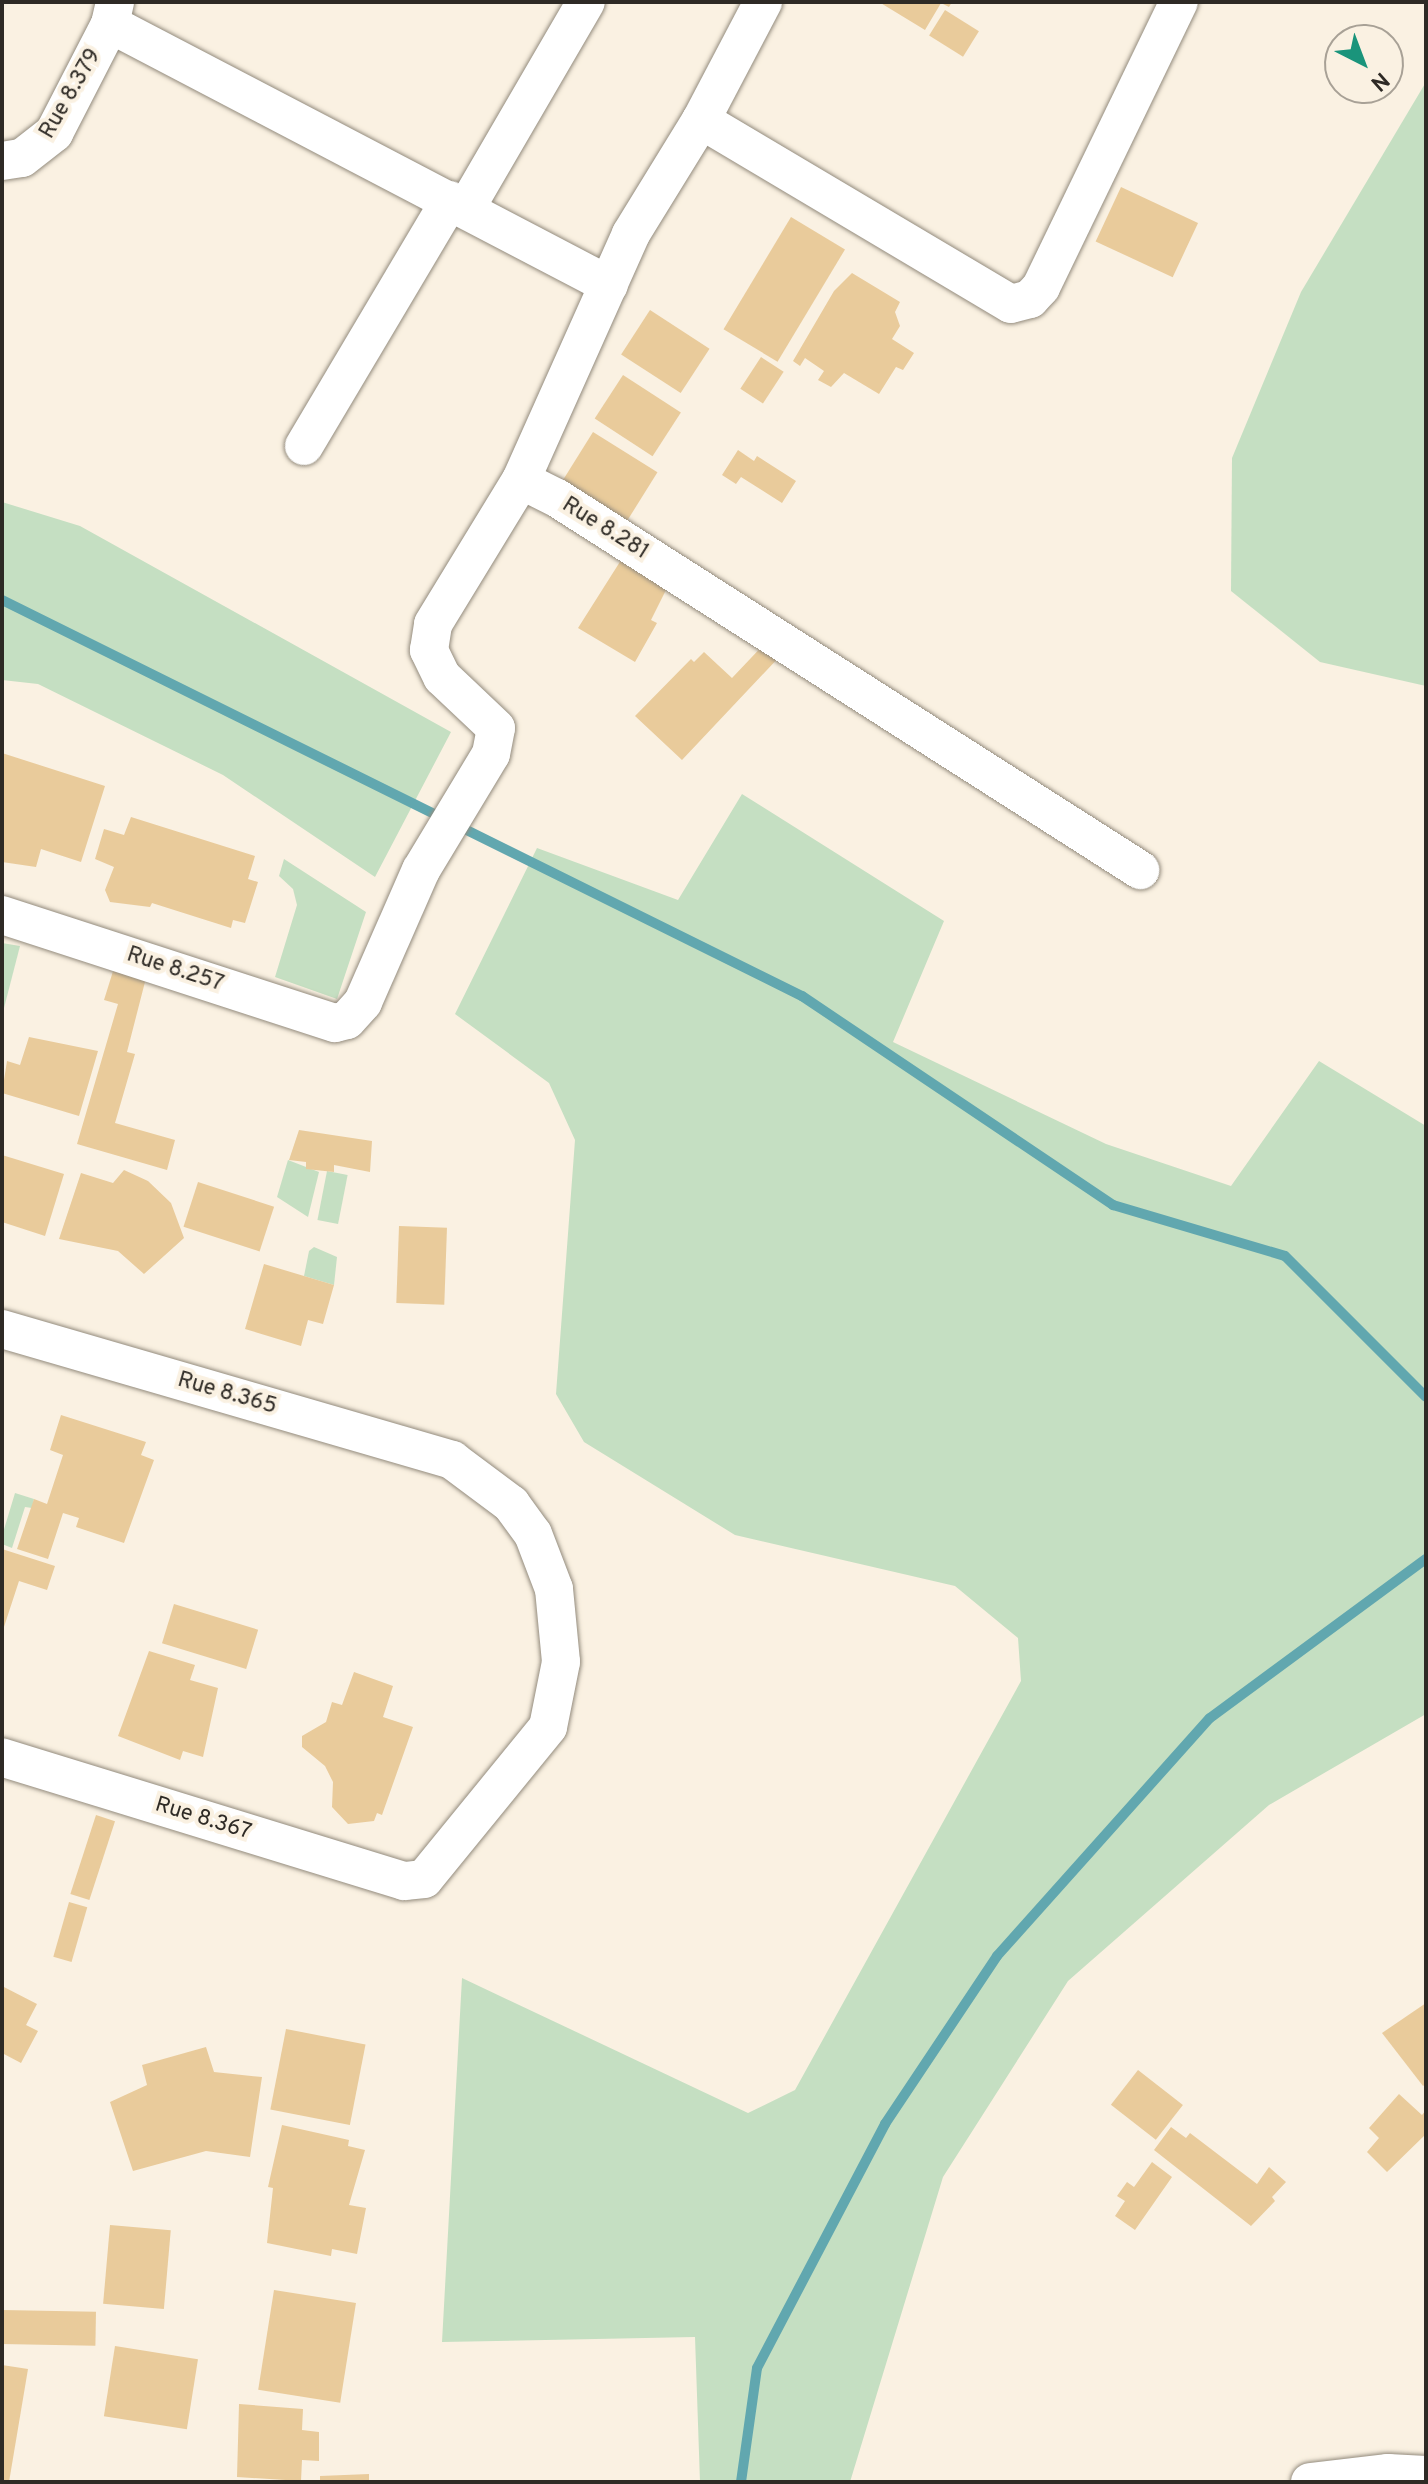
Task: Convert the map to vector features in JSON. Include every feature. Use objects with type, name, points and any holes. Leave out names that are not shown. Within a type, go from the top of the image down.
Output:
[{"type":"street","points":[[304,446],[586,2]]},
{"type":"street","points":[[521,480],[631,234],[701,120],[763,2]]},
{"type":"street","points":[[701,120],[1011,304],[1030,299],[1041,287],[1179,2]]},
{"type":"street","points":[[113,13],[609,285]]},
{"type":"street","name":"Rue 8.379","points":[[2,161],[30,154],[54,133],[113,13]]},
{"type":"street","name":"Rue 8.281","points":[[521,480],[557,498],[1140,870]]},
{"type":"street","name":"Rue 8.257","points":[[2,915],[335,1023],[347,1020],[363,1002],[421,870],[491,754],[496,728],[442,677],[429,650],[433,624],[521,480]]},
{"type":"street","name":"Rue 8.365","points":[[2,1329],[452,1460],[511,1504],[533,1534],[554,1589],[561,1662],[548,1727],[424,1879],[404,1881]]},
{"type":"street","name":"Rue 8.367","points":[[2,1757],[404,1881]]},
{"type":"street","points":[[1310,2482],[1388,2473],[1426,2475]]},
{"type":"green space","points":[[1426,82],[1426,686],[1320,662],[1231,591],[1232,458],[1301,292]]},
{"type":"green space","points":[[2,502],[80,526],[451,732],[375,877],[223,775],[38,684],[2,680]]},
{"type":"green space","points":[[742,794],[944,921],[893,1042],[1106,1144],[1231,1186],[1319,1061],[1426,1126],[1426,1714],[1269,1805],[1068,1981],[943,2177],[850,2482],[700,2482],[695,2337],[442,2342],[462,1978],[748,2113],[795,2090],[1021,1681],[1018,1638],[955,1586],[735,1535],[584,1442],[556,1394],[575,1140],[549,1083],[455,1014],[537,848],[678,900]]},
{"type":"green space","points":[[284,859],[366,912],[337,999],[275,977],[297,905],[293,889],[279,876]]},
{"type":"green space","points":[[2,943],[20,946],[4,1008],[2,1008]]},
{"type":"green space","points":[[288,1160],[319,1172],[308,1217],[277,1197]]},
{"type":"green space","points":[[327,1171],[348,1175],[338,1224],[317,1220]]},
{"type":"green space","points":[[314,1247],[337,1257],[334,1285],[304,1276],[309,1251]]},
{"type":"green space","points":[[15,1493],[34,1499],[32,1508],[25,1507],[12,1548],[2,1544],[2,1536]]},
{"type":"building","points":[[879,2],[952,2],[949,7],[941,3],[925,30]]},
{"type":"building","points":[[945,10],[979,31],[963,57],[929,35]]},
{"type":"building","points":[[1121,187],[1198,223],[1173,277],[1096,241]]},
{"type":"building","points":[[791,217],[845,249],[778,362],[724,329]]},
{"type":"building","points":[[852,273],[900,302],[895,312],[900,326],[892,339],[914,353],[903,370],[896,367],[879,394],[844,373],[831,387],[818,380],[824,371],[805,358],[800,366],[793,361],[834,291]]},
{"type":"building","points":[[650,310],[710,349],[681,393],[621,354]]},
{"type":"building","points":[[761,357],[784,372],[763,404],[740,389]]},
{"type":"building","points":[[623,375],[681,413],[653,456],[595,419]]},
{"type":"building","points":[[593,432],[657,472],[627,521],[562,481]]},
{"type":"building","points":[[738,450],[754,461],[757,456],[796,481],[782,503],[741,477],[736,484],[722,475]]},
{"type":"building","points":[[623,557],[668,586],[651,620],[657,623],[635,662],[578,628]]},
{"type":"building","points":[[768,640],[782,654],[682,760],[635,716],[691,659],[694,662],[704,652],[732,678]]},
{"type":"building","points":[[2,753],[105,786],[81,862],[41,849],[36,867],[2,862]]},
{"type":"building","points":[[131,817],[255,856],[248,879],[258,882],[245,923],[233,920],[231,928],[152,903],[150,907],[110,902],[105,890],[114,867],[95,859],[104,829],[124,835]]},
{"type":"building","points":[[114,968],[146,978],[127,1052],[135,1054],[115,1123],[175,1140],[167,1170],[77,1144],[118,1004],[104,1000]]},
{"type":"building","points":[[29,1037],[98,1051],[79,1116],[2,1093],[7,1061],[20,1065]]},
{"type":"building","points":[[299,1130],[372,1141],[370,1172],[334,1165],[334,1172],[306,1169],[306,1162],[289,1160]]},
{"type":"building","points":[[2,1155],[64,1174],[45,1236],[2,1222]]},
{"type":"building","points":[[124,1170],[148,1181],[171,1203],[184,1238],[144,1274],[118,1251],[59,1239],[81,1173],[113,1183]]},
{"type":"building","points":[[198,1182],[274,1207],[260,1251],[183,1227]]},
{"type":"building","points":[[399,1226],[447,1228],[444,1305],[396,1303]]},
{"type":"building","points":[[264,1264],[334,1285],[323,1324],[308,1320],[301,1346],[245,1329]]},
{"type":"building","points":[[61,1415],[146,1442],[141,1455],[154,1460],[124,1543],[76,1527],[79,1518],[63,1513],[48,1559],[17,1549],[34,1499],[47,1504],[63,1455],[50,1450]]},
{"type":"building","points":[[2,1549],[55,1566],[47,1590],[19,1581],[3,1630]]},
{"type":"building","points":[[174,1604],[258,1630],[246,1669],[162,1643]]},
{"type":"building","points":[[149,1651],[195,1665],[190,1680],[218,1688],[203,1757],[183,1751],[180,1760],[118,1736]]},
{"type":"building","points":[[354,1672],[393,1686],[383,1717],[413,1727],[382,1815],[377,1813],[374,1821],[348,1824],[332,1807],[333,1782],[325,1766],[302,1747],[302,1736],[326,1722],[332,1702],[342,1705]]},
{"type":"building","points":[[96,1815],[115,1821],[89,1900],[70,1894]]},
{"type":"building","points":[[69,1902],[87,1907],[72,1962],[53,1957]]},
{"type":"building","points":[[2,1986],[37,2004],[26,2025],[38,2031],[21,2063],[2,2053]]},
{"type":"building","points":[[1426,2003],[1426,2084],[1423,2086],[1382,2033]]},
{"type":"building","points":[[286,2029],[366,2044],[350,2125],[270,2109]]},
{"type":"building","points":[[206,2047],[214,2072],[262,2077],[250,2157],[206,2151],[133,2171],[110,2102],[147,2085],[142,2065]]},
{"type":"building","points":[[1138,2070],[1183,2105],[1156,2140],[1111,2105]]},
{"type":"building","points":[[1399,2094],[1422,2115],[1426,2110],[1426,2134],[1387,2172],[1367,2152],[1379,2138],[1369,2128]]},
{"type":"building","points":[[282,2125],[349,2140],[348,2146],[365,2150],[349,2205],[366,2208],[357,2254],[332,2249],[331,2256],[267,2243],[273,2188],[268,2187]]},
{"type":"building","points":[[1171,2127],[1186,2138],[1190,2133],[1257,2184],[1269,2167],[1286,2182],[1272,2197],[1275,2201],[1251,2226],[1154,2150]]},
{"type":"building","points":[[1152,2162],[1172,2177],[1135,2230],[1115,2216],[1125,2201],[1117,2196],[1127,2182],[1134,2187]]},
{"type":"building","points":[[110,2225],[171,2230],[164,2309],[103,2304]]},
{"type":"building","points":[[274,2290],[356,2303],[340,2403],[258,2390]]},
{"type":"building","points":[[2,2310],[96,2312],[95,2346],[2,2344]]},
{"type":"building","points":[[115,2346],[198,2359],[187,2429],[104,2416]]},
{"type":"building","points":[[2,2365],[28,2369],[9,2482],[2,2482]]},
{"type":"building","points":[[239,2404],[303,2409],[302,2430],[319,2432],[319,2461],[302,2460],[301,2481],[237,2477]]},
{"type":"building","points":[[369,2474],[369,2482],[320,2482],[320,2476]]},
{"type":"waterway","points":[[2,600],[802,996],[1113,1205],[1285,1256],[1426,1397]]},
{"type":"waterway","points":[[741,2482],[757,2368],[885,2124],[997,1956],[1210,1718],[1426,1559]]}]
